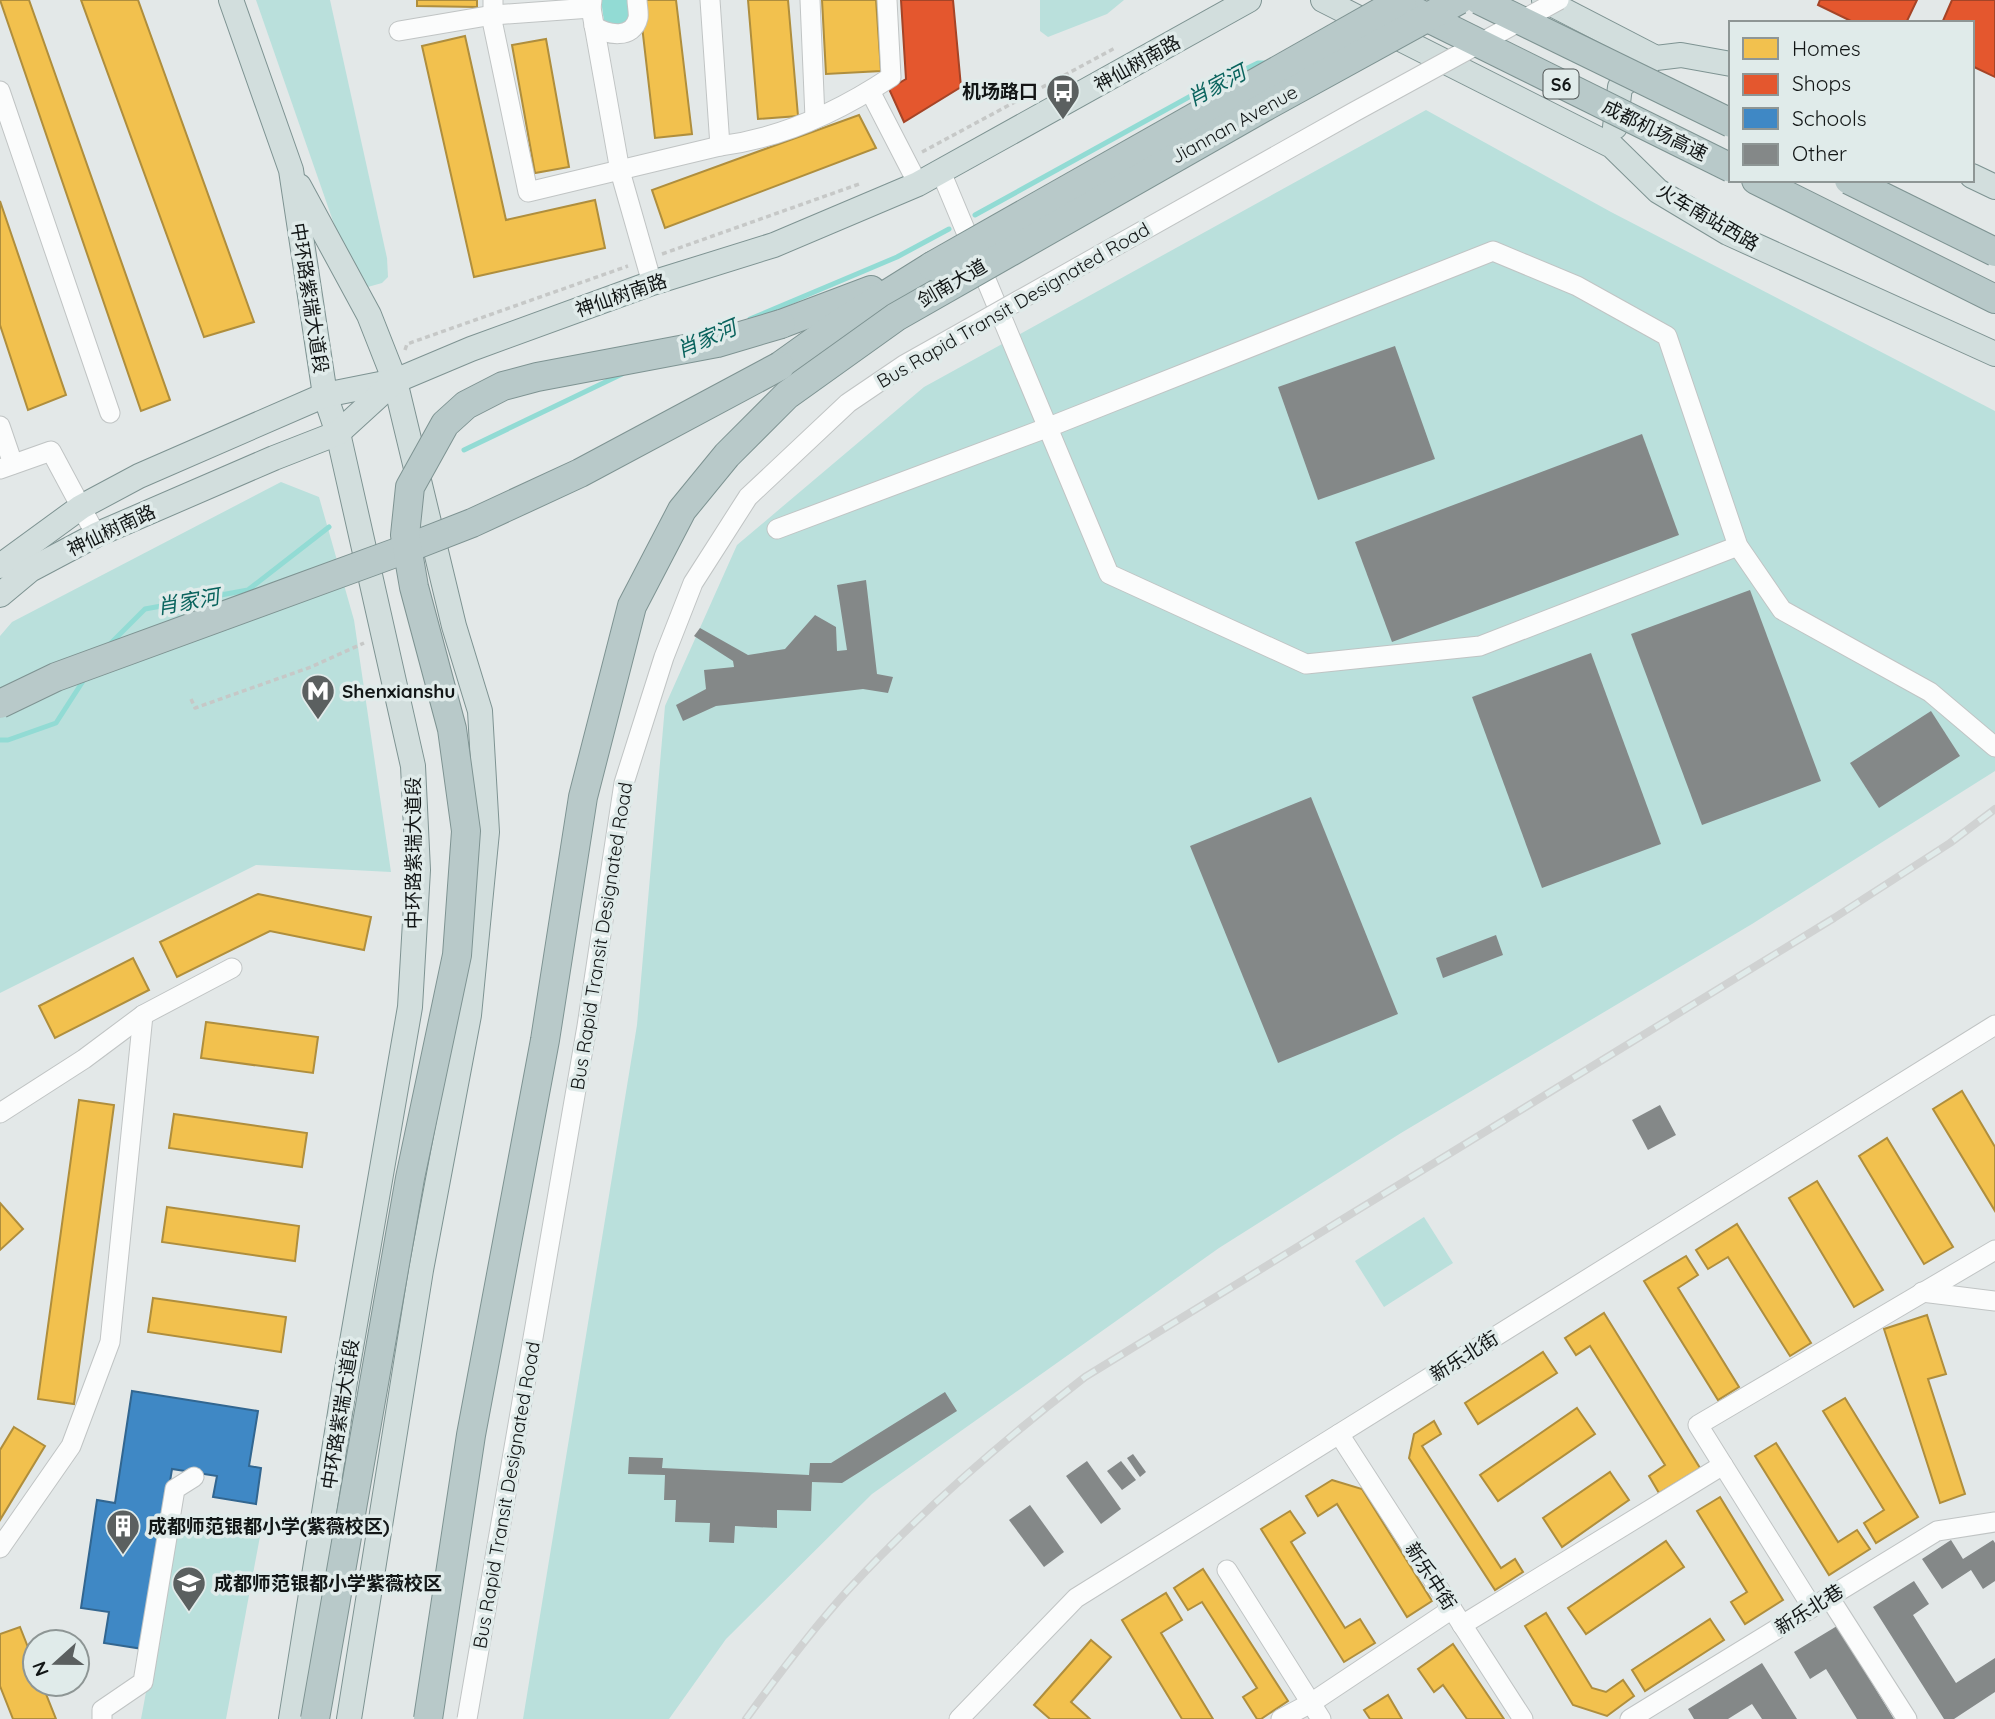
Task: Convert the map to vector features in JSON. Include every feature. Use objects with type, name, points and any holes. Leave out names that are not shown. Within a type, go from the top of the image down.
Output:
[{"type":"highway","name":"成都机场高速","points":[[1391,0],[1729,167]]},
{"type":"highway","name":"Jiannan Avenue","points":[[932,266],[1402,0]]},
{"type":"highway","name":"剑南大道","points":[[896,317],[1268,105],[1459,0]]},
{"type":"highway","name":"成都机场高速","points":[[1479,0],[1729,122]]},
{"type":"highway","points":[[1760,182],[1995,299]]},
{"type":"highway","points":[[1853,182],[1995,251]]},
{"type":"highway","points":[[780,366],[836,326],[932,266]]},
{"type":"highway","points":[[315,1719],[410,1178],[457,955],[466,831],[452,729],[414,587],[405,535],[410,487],[445,424],[466,405],[503,386],[537,377],[718,343],[781,324],[932,266]]},
{"type":"highway","points":[[0,704],[56,677],[396,554],[472,523],[580,472],[780,366],[896,317]]},
{"type":"highway","points":[[428,1719],[471,1435],[545,1040],[583,797],[632,606],[682,510],[727,455],[787,395],[896,317]]},
{"type":"main road","name":"中环路紫瑞大道段","points":[[231,0],[291,170],[325,395],[338,433],[413,766],[418,870],[410,1007],[345,1382],[291,1719]]},
{"type":"main road","name":"神仙树南路","points":[[0,595],[30,570],[96,535],[338,433],[395,381],[648,271],[774,245],[918,184],[1249,0]]},
{"type":"main road","name":"火车南站西路","points":[[1323,0],[1612,146],[1658,191],[1728,233],[1995,354]]},
{"type":"main road","points":[[1544,0],[1656,58]]},
{"type":"main road","points":[[1612,146],[1620,87],[1656,58],[1681,55],[1729,64]]},
{"type":"main road","points":[[291,170],[369,315],[395,381],[454,626],[480,711],[487,832],[469,1015],[421,1270],[349,1719]]},
{"type":"main road","points":[[1974,177],[1995,187]]},
{"type":"main road","points":[[0,566],[81,507],[139,476],[325,395],[395,381]]},
{"type":"street","points":[[592,12],[606,34],[623,34],[633,27],[638,19],[637,0]]},
{"type":"street","points":[[710,0],[720,146]]},
{"type":"street","points":[[810,0],[815,118]]},
{"type":"street","points":[[493,7],[493,25],[528,192],[720,146],[749,142],[815,118],[870,91],[891,77],[887,0]]},
{"type":"street","name":"Bus Rapid Transit Designated Road","points":[[467,1719],[585,1040],[624,782],[664,657],[693,583],[748,497],[848,403],[904,365],[1559,0]]},
{"type":"street","points":[[399,31],[493,7],[592,12]]},
{"type":"street","points":[[592,12],[620,171],[648,271]]},
{"type":"street","points":[[870,91],[918,184]]},
{"type":"street","points":[[1,98],[110,413]]},
{"type":"street","points":[[941,172],[1109,574],[1306,664],[1480,646],[1738,546]]},
{"type":"street","points":[[777,528],[1049,427],[1493,251],[1577,286],[1667,336],[1738,546],[1782,610],[1930,692],[1995,747]]},
{"type":"street","points":[[0,426],[7,467],[51,451],[96,535]]},
{"type":"street","points":[[0,1112],[84,1059],[143,1015],[232,968]]},
{"type":"street","points":[[0,1548],[71,1446],[110,1342],[143,1015]]},
{"type":"street","name":"新乐北街","points":[[959,1719],[1076,1598],[1995,1026]]},
{"type":"street","points":[[1907,1719],[1820,1602],[1723,1465],[1698,1425],[1995,1250]]},
{"type":"street","points":[[1922,1292],[1995,1301]]},
{"type":"street","name":"新乐中街","points":[[1339,1434],[1523,1719]]},
{"type":"street","points":[[1281,1719],[1316,1711],[1457,1617],[1723,1465]]},
{"type":"street","points":[[102,1719],[102,1710],[143,1682],[175,1489],[194,1476]]},
{"type":"street","name":"新乐北巷","points":[[1630,1719],[1937,1531],[1995,1522]]},
{"type":"street","points":[[1227,1570],[1316,1711]]},
{"type":"path","points":[[906,161],[1120,45]]},
{"type":"path","points":[[395,381],[407,344],[648,271],[874,178]]},
{"type":"path","points":[[191,699],[195,708],[251,689],[311,667],[384,633]]},
{"type":"shaded area","points":[[256,0],[330,0],[387,258],[388,277],[382,283],[357,290]]},
{"type":"shaded area","points":[[1040,0],[1124,0],[1107,14],[1048,37],[1040,31]]},
{"type":"shaded area","points":[[1426,110],[1611,212],[1995,411],[1995,771],[1752,924],[1401,1133],[1219,1248],[872,1494],[726,1639],[669,1719],[523,1719],[637,1025],[665,706],[737,545],[924,387]]},
{"type":"shaded area","points":[[281,482],[319,497],[354,620],[391,872],[256,865],[0,993],[0,636],[12,622]]},
{"type":"shaded area","points":[[1424,1217],[1453,1263],[1384,1307],[1355,1261]]},
{"type":"shaded area","points":[[179,1515],[261,1531],[226,1719],[141,1719]]},
{"type":"water","points":[[601,0],[631,0],[633,7],[628,21],[615,27],[604,21]]},
{"type":"building: Homes","points":[[0,0],[29,0],[170,400],[141,411]]},
{"type":"building: Homes","points":[[81,0],[138,0],[254,322],[204,337]]},
{"type":"building: Homes","points":[[417,0],[477,0],[477,7],[417,6]]},
{"type":"building: Homes","points":[[639,0],[676,0],[692,134],[655,138]]},
{"type":"building: Homes","points":[[748,0],[788,0],[798,116],[758,119]]},
{"type":"building: Homes","points":[[822,0],[876,0],[881,71],[826,74]]},
{"type":"building: Homes","points":[[465,36],[506,220],[595,200],[605,248],[474,277],[422,46]]},
{"type":"building: Homes","points":[[546,39],[569,167],[535,173],[512,45]]},
{"type":"building: Homes","points":[[859,115],[876,148],[665,228],[652,190]]},
{"type":"building: Homes","points":[[0,201],[66,395],[28,410],[0,325]]},
{"type":"building: Homes","points":[[258,894],[371,917],[364,950],[270,931],[177,977],[160,942]]},
{"type":"building: Homes","points":[[133,958],[149,990],[55,1038],[39,1006]]},
{"type":"building: Homes","points":[[206,1022],[318,1037],[313,1073],[201,1058]]},
{"type":"building: Homes","points":[[1962,1091],[1995,1147],[1995,1211],[1933,1109]]},
{"type":"building: Homes","points":[[79,1100],[114,1105],[74,1404],[38,1399]]},
{"type":"building: Homes","points":[[174,1114],[307,1133],[302,1167],[169,1148]]},
{"type":"building: Homes","points":[[1887,1138],[1953,1247],[1924,1264],[1859,1156]]},
{"type":"building: Homes","points":[[1817,1181],[1883,1290],[1854,1307],[1789,1198]]},
{"type":"building: Homes","points":[[0,1203],[23,1229],[0,1250]]},
{"type":"building: Homes","points":[[167,1207],[299,1226],[295,1261],[162,1242]]},
{"type":"building: Homes","points":[[1737,1224],[1811,1343],[1790,1356],[1728,1257],[1708,1269],[1696,1250]]},
{"type":"building: Homes","points":[[1686,1256],[1698,1275],[1678,1288],[1739,1387],[1718,1400],[1644,1281]]},
{"type":"building: Homes","points":[[153,1298],[286,1317],[281,1352],[148,1332]]},
{"type":"building: Homes","points":[[1604,1313],[1700,1468],[1659,1493],[1649,1476],[1665,1465],[1590,1346],[1576,1355],[1565,1338]]},
{"type":"building: Homes","points":[[1927,1315],[1946,1374],[1928,1379],[1965,1494],[1940,1503],[1884,1329]]},
{"type":"building: Homes","points":[[1543,1352],[1557,1373],[1478,1424],[1465,1403]]},
{"type":"building: Homes","points":[[1845,1398],[1918,1517],[1876,1543],[1864,1523],[1884,1510],[1823,1411]]},
{"type":"building: Homes","points":[[1577,1408],[1595,1434],[1498,1501],[1480,1475]]},
{"type":"building: Homes","points":[[1434,1421],[1441,1434],[1422,1446],[1501,1568],[1515,1559],[1523,1572],[1495,1590],[1409,1458],[1414,1434]]},
{"type":"building: Homes","points":[[14,1427],[45,1446],[0,1520],[0,1450]]},
{"type":"building: Homes","points":[[1776,1443],[1838,1542],[1857,1530],[1870,1549],[1829,1575],[1755,1456]]},
{"type":"building: Homes","points":[[1610,1472],[1629,1500],[1562,1547],[1543,1518]]},
{"type":"building: Homes","points":[[1332,1480],[1362,1489],[1432,1601],[1407,1617],[1337,1504],[1318,1516],[1306,1496]]},
{"type":"building: Homes","points":[[1720,1497],[1783,1600],[1745,1624],[1731,1602],[1747,1592],[1697,1511]]},
{"type":"building: Homes","points":[[1290,1511],[1305,1533],[1291,1542],[1345,1628],[1360,1619],[1375,1643],[1344,1662],[1261,1529]]},
{"type":"building: Homes","points":[[1666,1541],[1684,1567],[1586,1634],[1568,1608]]},
{"type":"building: Homes","points":[[1203,1569],[1288,1701],[1261,1719],[1257,1719],[1243,1697],[1257,1688],[1202,1602],[1188,1610],[1174,1588]]},
{"type":"building: Homes","points":[[1166,1593],[1182,1620],[1161,1633],[1213,1719],[1182,1719],[1122,1620]]},
{"type":"building: Homes","points":[[1546,1613],[1592,1688],[1606,1692],[1623,1680],[1634,1696],[1607,1716],[1573,1705],[1525,1626]]},
{"type":"building: Homes","points":[[1710,1619],[1724,1640],[1645,1691],[1632,1670]]},
{"type":"building: Homes","points":[[20,1627],[21,1698],[48,1698],[56,1719],[13,1719],[0,1686],[0,1634]]},
{"type":"building: Homes","points":[[1091,1640],[1111,1657],[1071,1702],[1090,1719],[1050,1719],[1034,1705]]},
{"type":"building: Homes","points":[[1453,1644],[1504,1719],[1467,1719],[1443,1685],[1434,1692],[1418,1669]]},
{"type":"building: Homes","points":[[1388,1695],[1402,1719],[1370,1719],[1364,1710]]},
{"type":"building: Shops","points":[[901,0],[953,0],[961,87],[904,122],[889,89],[906,79]]},
{"type":"building: Shops","points":[[1820,0],[1917,0],[1907,21],[1851,21],[1818,5]]},
{"type":"building: Shops","points":[[1952,0],[1995,0],[1995,77],[1974,67],[1974,21],[1943,21]]},
{"type":"building: Schools","name":"成都师范银都小学(紫薇校区)","points":[[132,1391],[258,1411],[249,1466],[261,1468],[256,1504],[213,1497],[217,1476],[172,1469],[143,1649],[104,1643],[109,1612],[81,1608],[97,1500],[115,1503]]},
{"type":"building: Other","points":[[1395,346],[1435,459],[1318,500],[1278,387]]},
{"type":"building: Other","points":[[1642,434],[1679,535],[1392,642],[1355,542]]},
{"type":"building: Other","points":[[866,580],[877,674],[893,677],[888,693],[863,689],[716,706],[683,721],[676,705],[706,689],[704,670],[734,667],[733,661],[694,636],[700,628],[748,655],[785,649],[815,615],[836,627],[837,651],[847,650],[837,585]]},
{"type":"building: Other","points":[[1750,590],[1821,781],[1702,825],[1631,634]]},
{"type":"building: Other","points":[[1591,653],[1661,844],[1542,888],[1472,697]]},
{"type":"building: Other","points":[[1931,711],[1960,756],[1879,808],[1850,763]]},
{"type":"building: Other","points":[[1311,797],[1398,1014],[1278,1063],[1190,846]]},
{"type":"building: Other","points":[[1496,935],[1503,955],[1443,978],[1436,958]]},
{"type":"building: Other","points":[[1660,1105],[1676,1135],[1648,1150],[1632,1120]]},
{"type":"building: Other","points":[[945,1392],[957,1411],[842,1483],[812,1482],[811,1511],[777,1510],[777,1528],[735,1526],[734,1543],[709,1542],[710,1523],[675,1522],[676,1500],[664,1500],[665,1475],[628,1474],[629,1457],[663,1458],[662,1468],[809,1475],[810,1463],[831,1463]]},
{"type":"building: Other","points":[[1133,1454],[1146,1472],[1140,1477],[1127,1458]]},
{"type":"building: Other","points":[[1087,1461],[1121,1509],[1101,1524],[1066,1476]]},
{"type":"building: Other","points":[[1121,1461],[1136,1480],[1122,1490],[1107,1471]]},
{"type":"building: Other","points":[[1030,1505],[1064,1552],[1044,1567],[1009,1520]]},
{"type":"building: Other","points":[[1951,1540],[1963,1559],[1993,1540],[1995,1581],[1983,1589],[1971,1570],[1942,1589],[1922,1559]]},
{"type":"building: Other","points":[[1914,1581],[1929,1604],[1913,1615],[1956,1683],[1995,1658],[1995,1692],[1954,1719],[1944,1719],[1873,1607]]},
{"type":"building: Other","points":[[1837,1626],[1894,1719],[1857,1719],[1826,1669],[1810,1679],[1794,1652]]},
{"type":"building: Other","points":[[1762,1663],[1797,1719],[1762,1719],[1752,1704],[1728,1719],[1694,1719],[1688,1709]]},
{"type":"waterway","name":"肖家河","points":[[975,215],[1198,92],[1258,63],[1266,63]]},
{"type":"waterway","name":"肖家河","points":[[750,319],[897,257],[949,229]]},
{"type":"waterway","name":"肖家河","points":[[464,450],[622,374]]},
{"type":"waterway","name":"肖家河","points":[[109,645],[145,609],[248,590],[329,527]]},
{"type":"waterway","name":"肖家河","points":[[0,740],[8,740],[56,723],[85,678]]},
{"type":"railway","points":[[746,1719],[821,1621],[875,1561],[962,1479],[1085,1377],[1834,918],[1950,843],[1995,809]]},
{"type":"place","name":"机场路口","points":[[1063,121]]},
{"type":"place","name":"Shenxianshu","points":[[318,721]]},
{"type":"place","name":"成都师范银都小学(紫薇校区)","points":[[123,1556]]},
{"type":"place","name":"成都师范银都小学紫薇校区","points":[[189,1613]]}]
